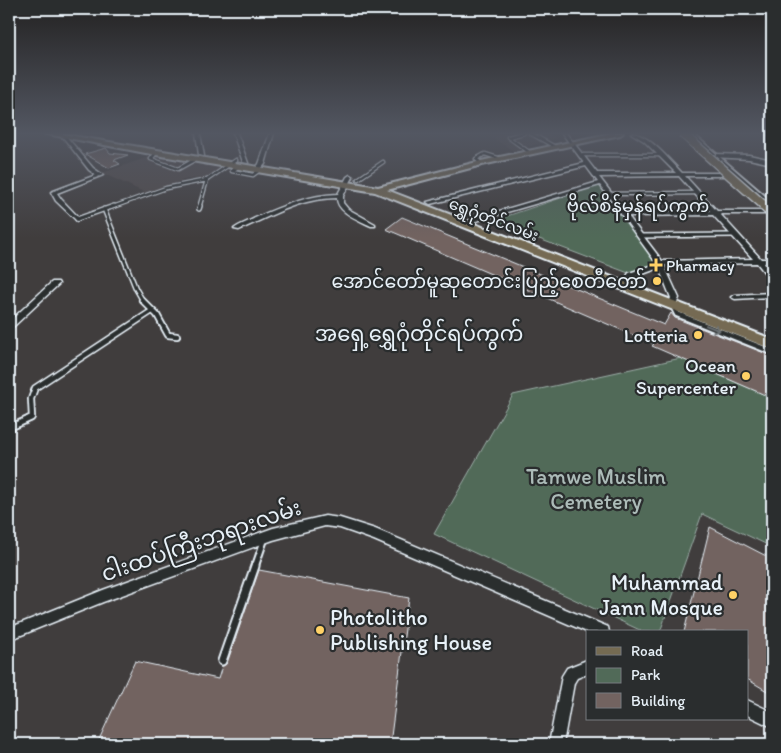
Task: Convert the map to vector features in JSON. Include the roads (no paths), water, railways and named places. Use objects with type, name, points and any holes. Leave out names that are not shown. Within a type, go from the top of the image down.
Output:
[{"type":"main road","name":"ရွှေဂုံတိုင်လမ်း","points":[[268,168],[352,180],[383,188],[430,202],[471,223]]},
{"type":"main road","points":[[383,188],[461,168]]},
{"type":"main road","points":[[717,168],[771,212]]},
{"type":"main road","points":[[722,168],[771,212]]},
{"type":"main road","points":[[728,168],[754,191],[768,199],[771,212]]},
{"type":"main road","name":"ရွှေဂုံတိုင်လမ်း","points":[[383,188],[626,283],[772,335]]},
{"type":"main road","points":[[743,191],[754,191]]},
{"type":"main road","name":"ရွှေဂုံတိုင်လမ်း","points":[[674,301],[772,344]]},
{"type":"street","points":[[77,218],[58,200],[54,192],[100,175],[90,168]]},
{"type":"street","points":[[430,202],[570,168]]},
{"type":"street","points":[[590,168],[660,264],[674,301]]},
{"type":"street","points":[[674,168],[772,276]]},
{"type":"street","points":[[596,176],[723,174]]},
{"type":"street","points":[[352,180],[340,196],[340,202],[346,210],[373,225]]},
{"type":"street","points":[[471,223],[601,183]]},
{"type":"street","points":[[237,229],[296,202],[323,195],[340,196]]},
{"type":"street","points":[[624,214],[771,212]]},
{"type":"street","points":[[626,283],[632,275],[660,264],[772,261]]},
{"type":"street","points":[[9,326],[55,284]]},
{"type":"street","points":[[736,297],[772,295]]},
{"type":"street","name":"ငါးထပ်ကြီးဘုရားလမ်း","points":[[9,634],[103,596],[265,537],[325,521],[340,522],[394,543],[597,630]]},
{"type":"street","points":[[556,744],[567,681],[572,673],[586,667]]},
{"type":"street","points":[[748,708],[772,720]]},
{"type":"lane","points":[[77,218],[174,186],[207,180],[231,168]]},
{"type":"lane","points":[[352,180],[372,168]]},
{"type":"lane","points":[[199,209],[207,180]]},
{"type":"lane","points":[[609,194],[696,193]]},
{"type":"lane","points":[[104,210],[136,290],[168,335],[177,336]]},
{"type":"lane","points":[[640,236],[733,234]]},
{"type":"lane","points":[[674,301],[677,314],[772,352]]},
{"type":"lane","points":[[9,428],[32,417],[31,399],[35,388],[152,311]]},
{"type":"lane","points":[[222,660],[265,537]]},
{"type":"place","name":"Pharmacy","points":[[656,265]]},
{"type":"place","name":"အောင်တော်မူဆုတောင်းပြည့်စေတီတော်","points":[[657,281]]},
{"type":"place","name":"Lotteria","points":[[698,335]]},
{"type":"place","name":"Ocean Supercenter","points":[[746,376]]},
{"type":"place","name":"Muhammad Jann Mosque","points":[[733,595]]},
{"type":"place","name":"Photolitho Publishing House","points":[[320,630]]},
{"type":"district","name":"ဗိုလ်စိန်မှန်ရပ်ကွက်","points":[[638,206]]},
{"type":"district","name":"အရှေ့ရွှေဂုံတိုင်ရပ်ကွက်","points":[[419,334]]},
{"type":"park label","name":"Tamwe Muslim Cemetery","points":[[596,488]]}]
